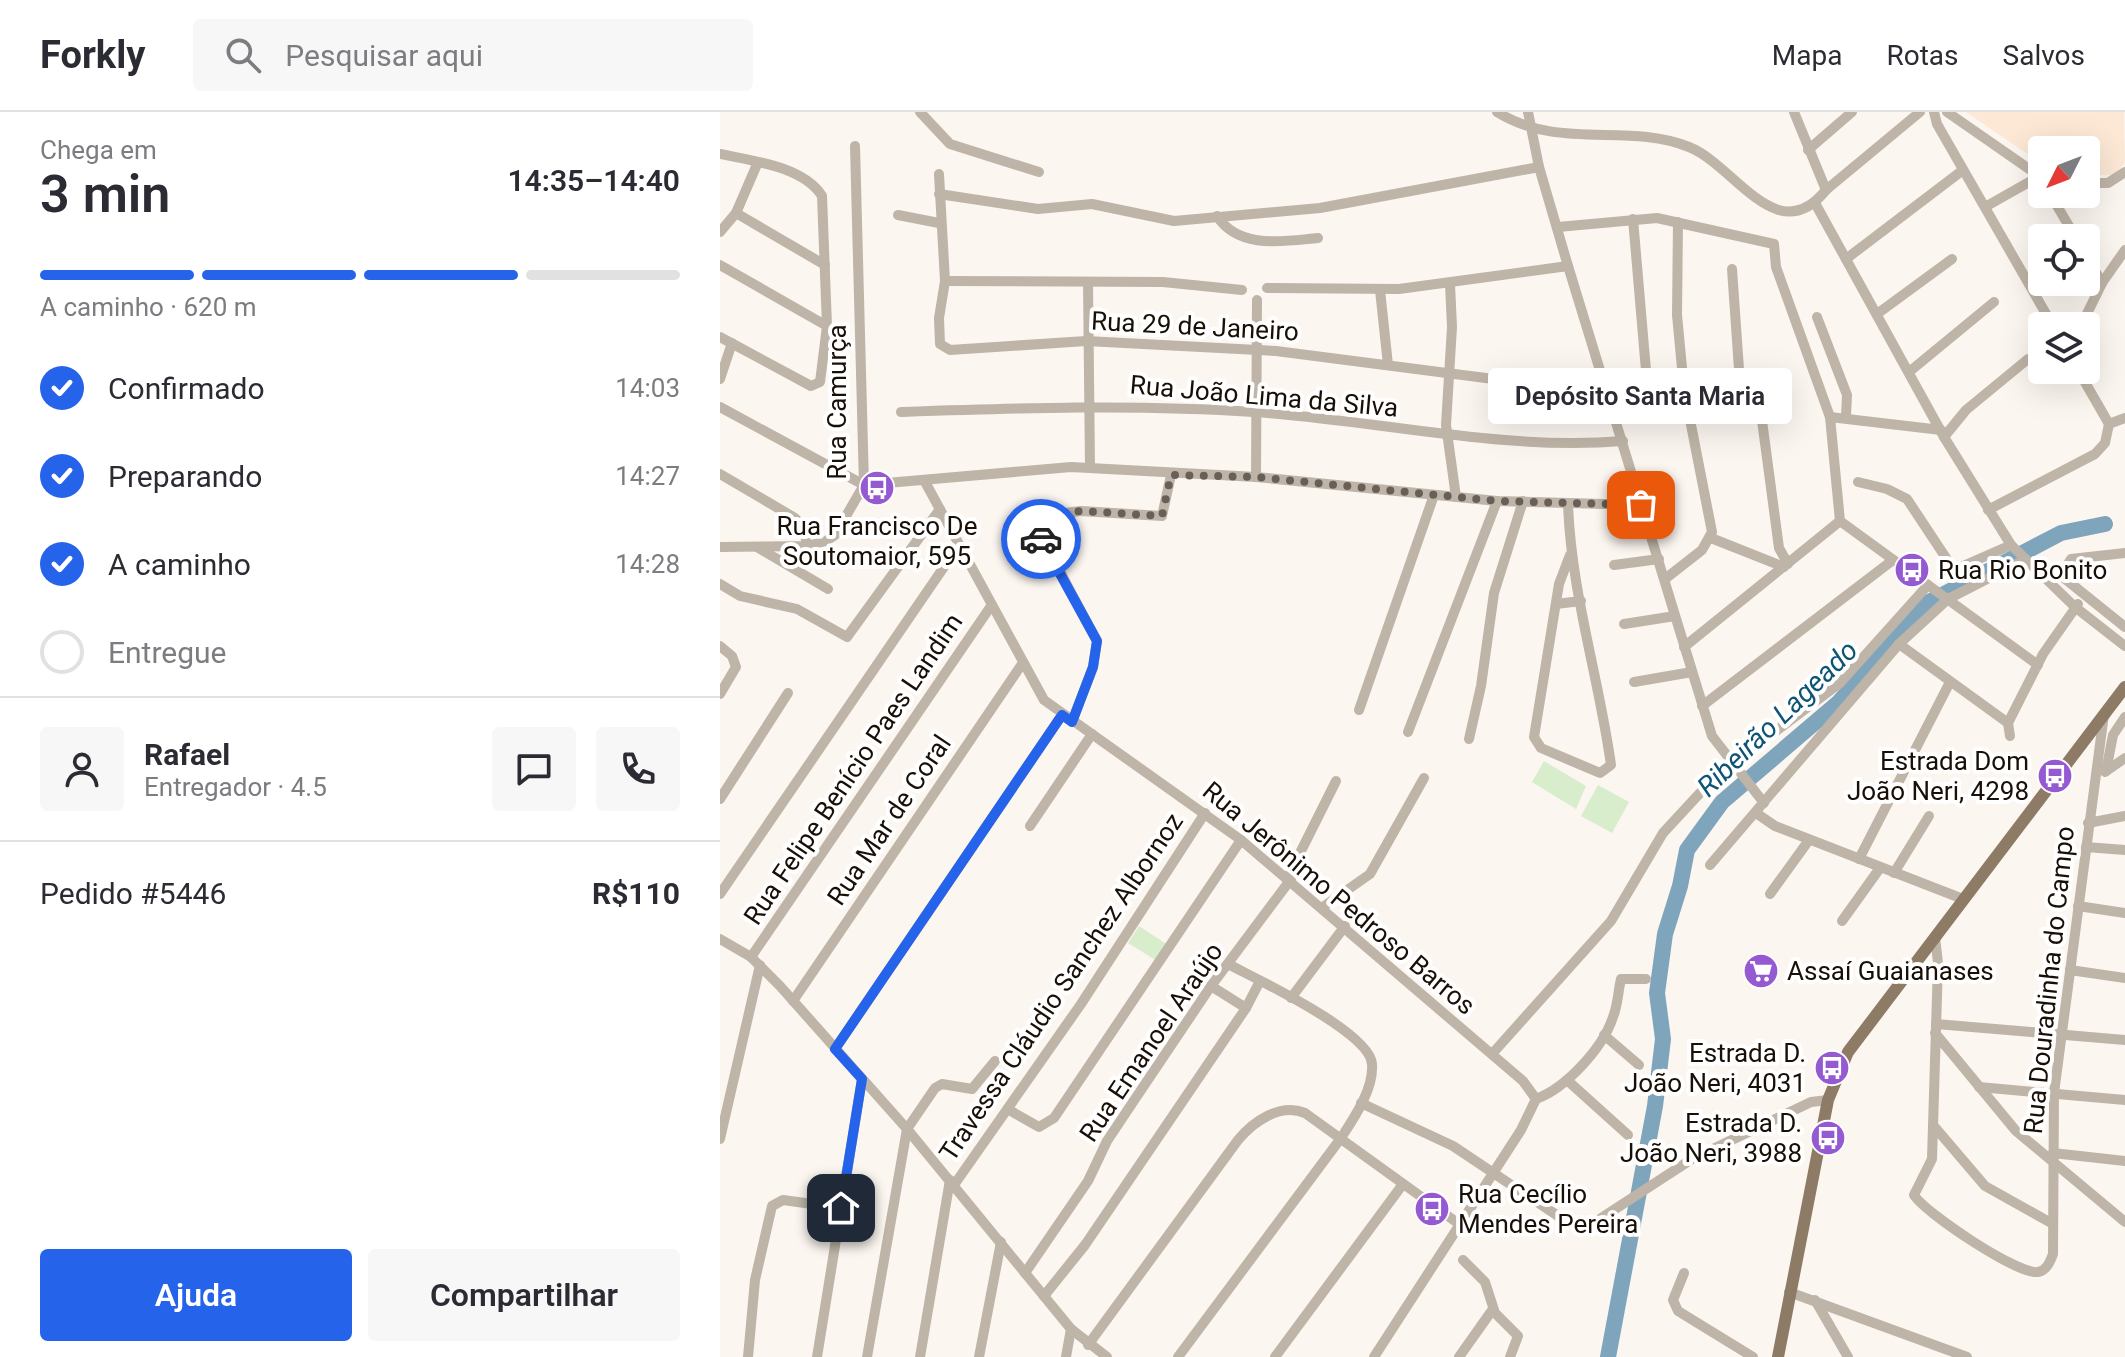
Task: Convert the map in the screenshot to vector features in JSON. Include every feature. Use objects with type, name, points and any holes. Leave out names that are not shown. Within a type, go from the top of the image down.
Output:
[{"type":"main road","points":[[1778,1357],[1828,1100],[1856,1039],[2105,708],[2125,687]]},
{"type":"main road","points":[[1770,1357],[1785,1315]]},
{"type":"street","points":[[920,112],[950,144],[1039,172]]},
{"type":"street","points":[[930,112],[933,124]]},
{"type":"street","points":[[1497,112],[1532,129],[1680,143],[1716,162],[1773,210],[1789,213],[1815,203],[1826,190],[1920,112]]},
{"type":"street","points":[[1528,112],[1539,167],[1568,266],[1712,736],[1764,803]]},
{"type":"street","points":[[1794,112],[1826,190]]},
{"type":"street","points":[[1808,150],[1852,112]]},
{"type":"street","points":[[1934,112],[1963,170],[2045,312]]},
{"type":"street","points":[[1947,112],[2028,169]]},
{"type":"street","name":"Rua Camurça","points":[[807,546],[835,535],[864,485],[855,146]]},
{"type":"street","points":[[720,154],[790,173],[819,191],[824,206],[827,326],[817,386],[811,386],[720,337]]},
{"type":"street","points":[[720,232],[736,213],[758,162]]},
{"type":"street","points":[[939,194],[1038,209],[1092,204],[1162,220],[1320,208],[1539,167]]},
{"type":"street","points":[[1846,259],[1963,170]]},
{"type":"street","points":[[2100,183],[2108,183],[2125,172]]},
{"type":"street","points":[[939,174],[939,223],[945,281],[1163,282],[1242,290]]},
{"type":"street","points":[[1985,207],[2028,184]]},
{"type":"street","points":[[1815,203],[1942,433],[2011,545],[2075,607],[2125,646]]},
{"type":"street","points":[[736,213],[825,265]]},
{"type":"street","points":[[898,215],[939,223]]},
{"type":"street","points":[[1217,216],[1230,230],[1249,240],[1318,238]]},
{"type":"street","points":[[1558,227],[1633,219],[1678,222],[1776,245],[1776,267],[1828,414],[1840,521],[2038,665]]},
{"type":"street","points":[[1633,219],[1647,382]]},
{"type":"street","points":[[1665,579],[1685,565],[1711,538],[1712,526],[1684,389],[1677,315],[1678,222]]},
{"type":"street","points":[[2088,312],[2102,283],[2125,250]]},
{"type":"street","points":[[1877,314],[1952,259]]},
{"type":"street","points":[[720,265],[827,326]]},
{"type":"street","points":[[1267,288],[1380,290],[1450,284],[1568,266]]},
{"type":"street","points":[[1732,269],[1741,398],[1755,402],[1761,413],[1779,548],[1786,566]]},
{"type":"street","points":[[2100,280],[2102,283]]},
{"type":"street","name":"Rua 29 de Janeiro","points":[[945,281],[939,318],[940,344],[962,352],[1086,341],[1256,349],[1509,381],[1602,378],[1647,382],[1741,398]]},
{"type":"street","points":[[1088,282],[1086,341],[1090,468]]},
{"type":"street","points":[[1450,284],[1447,435],[1456,497]]},
{"type":"street","points":[[1380,290],[1388,365]]},
{"type":"street","points":[[1256,477],[1257,300]]},
{"type":"street","points":[[1909,372],[1994,302]]},
{"type":"street","points":[[1817,317],[1847,395],[1846,416]]},
{"type":"street","points":[[720,379],[732,343]]},
{"type":"street","points":[[1942,433],[2028,359]]},
{"type":"street","points":[[1988,510],[2095,454],[2105,443],[2109,424],[2086,384]]},
{"type":"street","name":"Rua João Lima da Silva","points":[[901,412],[1089,405],[1256,412],[1447,435],[1592,444],[1623,441]]},
{"type":"street","points":[[720,407],[864,485],[1035,469],[1090,468],[1171,475],[1256,477],[1497,501],[1641,505]]},
{"type":"street","points":[[1828,414],[1942,433]]},
{"type":"street","points":[[2109,424],[2125,418]]},
{"type":"street","points":[[720,474],[795,518],[804,529],[807,546],[720,547]]},
{"type":"street","points":[[835,1049],[1067,718],[1093,667],[1097,641],[1031,517],[1081,511],[1162,516],[1171,475]]},
{"type":"street","name":"Rua Jerônimo Pedroso Barros","points":[[924,480],[1044,700],[1205,813],[1289,878],[1523,1081],[1536,1099]]},
{"type":"street","points":[[1858,482],[1887,489],[1907,499],[1954,570],[2011,545]]},
{"type":"street","points":[[1359,710],[1434,495]]},
{"type":"street","points":[[1408,732],[1497,501]]},
{"type":"street","points":[[1469,739],[1481,686],[1494,593],[1523,501]]},
{"type":"street","points":[[1568,504],[1570,555],[1611,765],[1600,773],[1541,748],[1534,737],[1556,604],[1570,555]]},
{"type":"street","points":[[720,584],[734,594],[783,604],[815,616],[845,637],[852,635],[940,509]]},
{"type":"street","points":[[1684,647],[1840,521]]},
{"type":"street","points":[[1711,538],[1786,566]]},
{"type":"street","points":[[720,894],[959,545]]},
{"type":"street","points":[[755,546],[828,589]]},
{"type":"street","points":[[2125,553],[2081,556],[2064,565],[2064,578],[2125,627]]},
{"type":"street","points":[[1614,565],[1659,559]]},
{"type":"street","points":[[1702,706],[1893,560]]},
{"type":"street","points":[[1710,865],[1899,644],[1945,597],[2024,560]]},
{"type":"street","points":[[1492,1054],[1611,921],[1663,833],[1732,764],[1861,664],[1930,586]]},
{"type":"street","points":[[2010,736],[2008,723],[2038,665],[2075,607],[2087,597]]},
{"type":"street","points":[[1556,604],[1581,601]]},
{"type":"street","name":"Rua Felipe Benício Paes Landim","points":[[751,957],[991,606]]},
{"type":"street","points":[[1624,624],[1675,616]]},
{"type":"street","points":[[1899,644],[2008,723]]},
{"type":"street","points":[[720,646],[735,662],[735,671],[720,694]]},
{"type":"street","name":"Rua Mar de Coral","points":[[793,1001],[1022,664]]},
{"type":"street","points":[[1634,682],[1692,672]]},
{"type":"street","points":[[1859,859],[1950,682]]},
{"type":"street","points":[[720,799],[788,693]]},
{"type":"street","name":"Rua Douradinha do Campo","points":[[1933,1125],[1932,1159],[1914,1195],[1949,1226],[2033,1273],[2046,1268],[2050,1262],[2053,1224],[2054,1093],[2060,1032],[2105,708]]},
{"type":"street","points":[[2094,791],[2106,771],[2113,735],[2125,717]]},
{"type":"street","points":[[1030,826],[1092,734]]},
{"type":"street","points":[[2106,771],[2125,758]]},
{"type":"street","points":[[1323,907],[1370,874],[1424,778]]},
{"type":"street","name":"Rua Emanoel Araújo","points":[[1025,1273],[1088,1181],[1107,1141],[1211,986],[1289,878],[1336,781]]},
{"type":"street","name":"Travessa Cláudio Sanchez Albornoz","points":[[952,1182],[1009,1110],[1205,813]]},
{"type":"street","points":[[1756,813],[1775,826],[1963,899]]},
{"type":"street","points":[[1894,873],[1929,816]]},
{"type":"street","points":[[2088,823],[2125,816]]},
{"type":"street","points":[[1009,1110],[1039,1127],[1054,1118],[1241,840]]},
{"type":"street","points":[[1770,894],[1809,840]]},
{"type":"street","points":[[2086,847],[2125,850]]},
{"type":"street","points":[[1842,921],[1880,868]]},
{"type":"street","points":[[2078,906],[2125,913]]},
{"type":"street","points":[[1291,998],[1345,926]]},
{"type":"street","points":[[1935,937],[1933,1125],[1985,1186],[2053,1224]]},
{"type":"street","points":[[720,939],[760,965],[907,1129],[1071,1329],[1107,1357]]},
{"type":"street","points":[[1178,1357],[1341,1138],[1361,1103],[1372,1070],[1368,1053],[1340,1028],[1228,964]]},
{"type":"street","points":[[720,1139],[760,965]]},
{"type":"street","points":[[2070,970],[2125,978]]},
{"type":"street","points":[[1374,1357],[1443,1246],[1531,1115],[1536,1099],[1558,1090],[1568,1081],[1604,1035],[1614,1014],[1621,979],[1646,979]]},
{"type":"street","points":[[1044,1296],[1094,1232],[1246,1008],[1260,981]]},
{"type":"street","points":[[1211,986],[1246,1008]]},
{"type":"street","points":[[1936,1029],[2060,1032],[2125,1040]]},
{"type":"street","points":[[1936,1029],[2007,1122],[2053,1157],[2125,1222]]},
{"type":"street","points":[[1604,1035],[1639,1065]]},
{"type":"street","points":[[867,1357],[907,1129],[935,1088],[942,1084],[972,1089],[995,1061]]},
{"type":"street","points":[[817,1357],[862,1079]]},
{"type":"street","points":[[1568,1081],[1628,1135]]},
{"type":"street","points":[[1979,1087],[2125,1100]]},
{"type":"street","points":[[1361,1103],[1430,1134],[1570,1224],[1586,1228],[1692,1159],[1811,1102],[1828,1100]]},
{"type":"street","points":[[1088,1345],[1247,1130],[1278,1112],[1297,1110],[1341,1138],[1459,1224]]},
{"type":"street","points":[[2053,1157],[2125,1161]]},
{"type":"street","points":[[920,1357],[952,1182]]},
{"type":"street","points":[[1275,1357],[1403,1184]]},
{"type":"street","points":[[748,1357],[755,1280],[772,1206],[783,1200],[841,1208]]},
{"type":"street","points":[[979,1357],[1001,1242]]},
{"type":"street","points":[[1443,1246],[1462,1259],[1485,1282],[1493,1309],[1518,1336],[1510,1357]]},
{"type":"street","points":[[1684,1273],[1673,1300],[1678,1311],[1753,1357]]},
{"type":"street","points":[[1789,1292],[1967,1357]]},
{"type":"street","points":[[1815,1300],[1848,1357]]},
{"type":"street","points":[[1459,1357],[1493,1309]]},
{"type":"street","points":[[1066,1357],[1071,1329]]},
{"type":"shaded area","points":[[1966,112],[2124,112],[2125,163],[2113,175],[2100,175],[2100,136],[2028,136],[2028,154]]},
{"type":"green space","points":[[1544,761],[1586,786],[1576,809],[1532,782]]},
{"type":"green space","points":[[1598,785],[1629,802],[1612,833],[1581,816]]},
{"type":"green space","points":[[1139,926],[1168,945],[1157,961],[1128,943]]},
{"type":"waterway","name":"Ribeirão Lageado","points":[[1608,1357],[1655,1106],[1663,1039],[1657,993],[1665,934],[1687,850],[1722,802],[1839,702],[1925,604],[2061,533],[2105,524]]},
{"type":"way so far","points":[[1041,539],[1031,521],[1034,515],[1081,511],[1162,516],[1171,475],[1256,477],[1497,501],[1641,505]]},
{"type":"place","name":"Rua Francisco De Soutomaior, 595","points":[[877,488]]},
{"type":"place","name":"Depósito Santa Maria","points":[[1641,505]]},
{"type":"place","name":"Rua Rio Bonito","points":[[1912,570]]},
{"type":"place","name":"Estrada Dom João Neri, 4298","points":[[2055,776]]},
{"type":"place","name":"Assaí Guaianases","points":[[1761,971]]},
{"type":"place","name":"Estrada D. João Neri, 4031","points":[[1832,1068]]},
{"type":"place","name":"Estrada D. João Neri, 3988","points":[[1828,1138]]},
{"type":"place","name":"Rua Cecílio Mendes Pereira","points":[[1432,1209]]},
{"type":"route","points":[[841,1208],[862,1079],[835,1049],[1062,715],[1072,722],[1093,667],[1097,647],[1095,635],[1041,539]]}]
